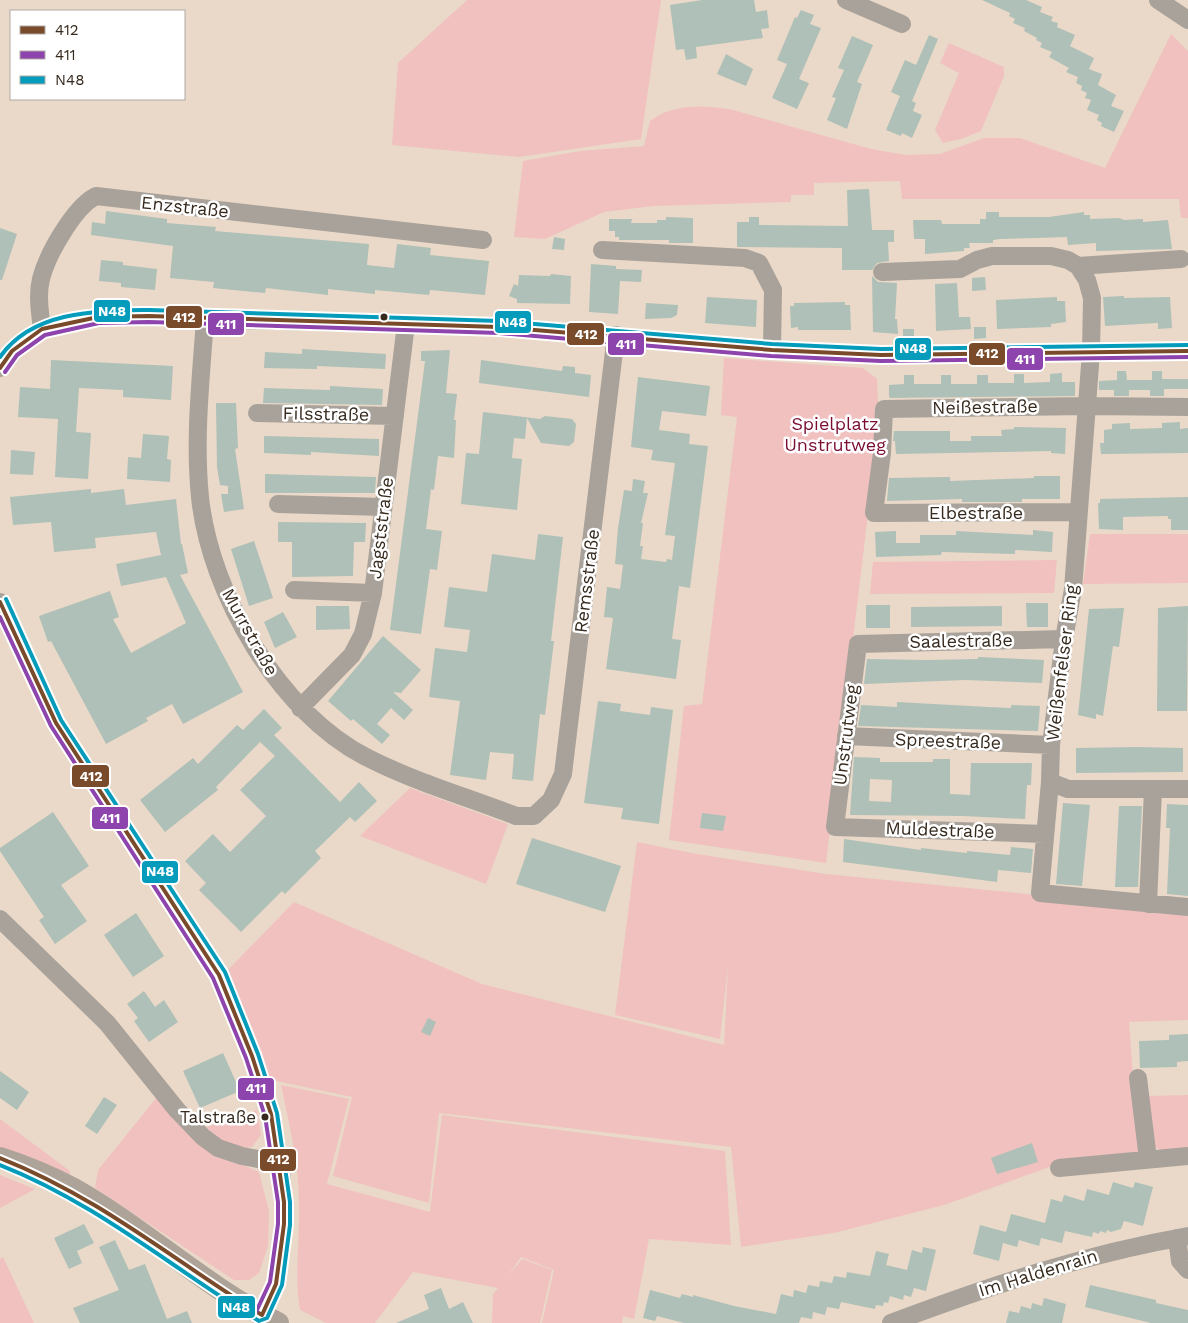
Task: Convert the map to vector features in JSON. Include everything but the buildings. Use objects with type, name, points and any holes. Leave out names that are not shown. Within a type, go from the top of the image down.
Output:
[{"type":"main road","points":[[0,1158],[72,1188],[106,1209],[237,1301],[270,1319]]},
{"type":"street","points":[[846,0],[902,24]]},
{"type":"street","points":[[1158,0],[1188,20]]},
{"type":"street","name":"Enzstraße","points":[[42,329],[39,305],[41,279],[48,262],[73,219],[86,202],[96,196],[483,240]]},
{"type":"street","points":[[602,250],[745,258],[759,264],[773,290],[772,350]]},
{"type":"street","points":[[882,272],[960,269],[977,260],[992,256],[1051,256],[1068,260],[1078,266],[1181,259]]},
{"type":"street","name":"Weißenfelser Ring","points":[[1078,266],[1087,280],[1092,298],[1091,352],[1073,589],[1064,639],[1051,745],[1050,782],[1040,893],[1148,904]]},
{"type":"street","points":[[0,368],[12,351],[42,329],[98,317],[149,316],[499,327],[772,350],[881,355],[1188,351]]},
{"type":"street","name":"Murrstraße","points":[[205,319],[198,432],[200,498],[219,576],[270,673],[300,708],[317,724],[367,758],[411,777],[516,816],[534,816]]},
{"type":"street","name":"Jagststraße","points":[[300,708],[352,655],[363,634],[373,593],[406,324]]},
{"type":"street","name":"Remsstraße","points":[[534,816],[552,800],[562,774],[566,754],[616,336]]},
{"type":"street","points":[[1086,406],[1188,408]]},
{"type":"street","name":"Neißestraße","points":[[874,513],[882,453],[884,409],[1086,406]]},
{"type":"street","name":"Filsstraße","points":[[257,413],[395,416]]},
{"type":"street","points":[[278,504],[383,507]]},
{"type":"street","name":"Elbestraße","points":[[874,513],[1078,512]]},
{"type":"street","points":[[294,590],[373,593]]},
{"type":"street","points":[[0,602],[56,723],[219,974],[252,1056],[271,1114],[284,1202],[281,1259],[270,1319]]},
{"type":"street","name":"Saalestraße","points":[[858,644],[1064,639]]},
{"type":"street","name":"Unstrutweg","points":[[835,827],[858,644]]},
{"type":"street","name":"Spreestraße","points":[[846,736],[1051,745]]},
{"type":"street","points":[[1050,782],[1068,789],[1188,789]]},
{"type":"street","points":[[1153,789],[1148,904],[1188,906]]},
{"type":"street","name":"Muldestraße","points":[[835,827],[1045,834]]},
{"type":"street","points":[[0,919],[107,1023],[177,1110],[204,1137],[218,1148],[242,1156],[263,1160],[279,1159]]},
{"type":"street","points":[[1138,1078],[1148,1159]]},
{"type":"street","points":[[1060,1168],[1188,1156]]},
{"type":"street","points":[[1182,1237],[1180,1261],[1188,1270]]},
{"type":"street","name":"Im Haldenrain","points":[[891,1323],[977,1290],[1050,1267],[1119,1249],[1182,1237]]},
{"type":"green space","points":[[467,0],[661,0],[641,139],[519,157],[392,145],[398,63]]},
{"type":"green space","points":[[1171,34],[1188,51],[1188,218],[1181,218],[1179,199],[902,199],[900,181],[814,183],[814,195],[791,195],[791,202],[653,206],[604,212],[545,239],[514,237],[523,161],[580,151],[644,146],[650,121],[659,115],[679,108],[712,107],[733,110],[871,149],[906,155],[940,154],[984,138],[1020,138],[1105,168]]},
{"type":"green space","points":[[949,43],[1004,67],[1004,76],[981,131],[961,139],[943,143],[935,130],[959,73],[940,63]]},
{"type":"green space","name":"Spielplatz Unstrutweg","points":[[724,358],[863,368],[877,379],[879,423],[826,863],[669,840],[684,706],[702,704],[737,417],[721,415]]},
{"type":"green space","points":[[1090,534],[1188,534],[1188,583],[1083,584]]},
{"type":"green space","points":[[1057,560],[1054,593],[870,594],[873,562]]},
{"type":"green space","points":[[410,788],[508,824],[486,884],[360,836]]},
{"type":"green space","points":[[637,842],[697,854],[826,874],[1188,910],[1188,1020],[1129,1022],[1139,1156],[1058,1164],[944,1205],[834,1233],[741,1247],[731,1147],[439,1113],[429,1203],[333,1176],[352,1097],[267,1079],[224,974],[294,902],[482,984],[724,1045],[728,966],[720,1039],[615,1015]]},
{"type":"green space","points":[[281,1085],[349,1099],[327,1184],[430,1212],[442,1115],[725,1151],[731,1245],[649,1239],[634,1319],[623,1316],[622,1323],[542,1323],[554,1270],[521,1257],[507,1277],[522,1259],[552,1270],[540,1323],[492,1323],[493,1294],[498,1288],[413,1272],[375,1323],[326,1323],[300,1310],[297,1283],[299,1188],[293,1143]]},
{"type":"green space","points":[[1188,1095],[1188,1152],[1170,1154],[1154,1147],[1145,1096]]},
{"type":"green space","points":[[157,1097],[183,1129],[211,1151],[259,1172],[269,1211],[268,1246],[259,1273],[249,1280],[234,1280],[95,1188],[98,1170]]},
{"type":"green space","points":[[257,1110],[261,1135],[252,1147],[237,1148],[226,1145],[206,1127]]},
{"type":"green space","points":[[0,1119],[70,1171],[70,1174],[65,1176],[0,1150]]},
{"type":"green space","points":[[0,1175],[35,1189],[0,1208]]},
{"type":"green space","points":[[3,1257],[34,1323],[0,1323],[0,1259]]},
{"type":"transit line","name":"N48","points":[[0,357],[14,342],[30,330],[67,316],[108,311],[149,310],[499,321],[772,344],[881,349],[1188,345]]},
{"type":"transit line","name":"412","points":[[0,368],[12,351],[42,329],[98,317],[149,316],[499,327],[772,350],[881,355],[1188,351]]},
{"type":"transit line","name":"411","points":[[5,372],[17,355],[45,335],[99,323],[149,322],[499,333],[771,356],[881,361],[1188,357]]},
{"type":"transit line","name":"N48","points":[[0,1165],[35,1180],[101,1217],[259,1321],[267,1318],[282,1285],[290,1225],[290,1202],[277,1113],[258,1054],[225,972],[61,720],[6,599]]},
{"type":"transit line","name":"412","points":[[0,602],[56,723],[219,975],[252,1056],[271,1114],[284,1202],[284,1224],[276,1284],[262,1315]]},
{"type":"transit line","name":"411","points":[[0,617],[51,726],[213,978],[246,1058],[265,1116],[278,1202],[278,1224],[270,1282],[256,1312]]},
{"type":"transit line","name":"412","points":[[0,1158],[70,1191],[103,1210],[262,1315]]},
{"type":"place","name":"Talstraße","points":[[265,1117]]}]
